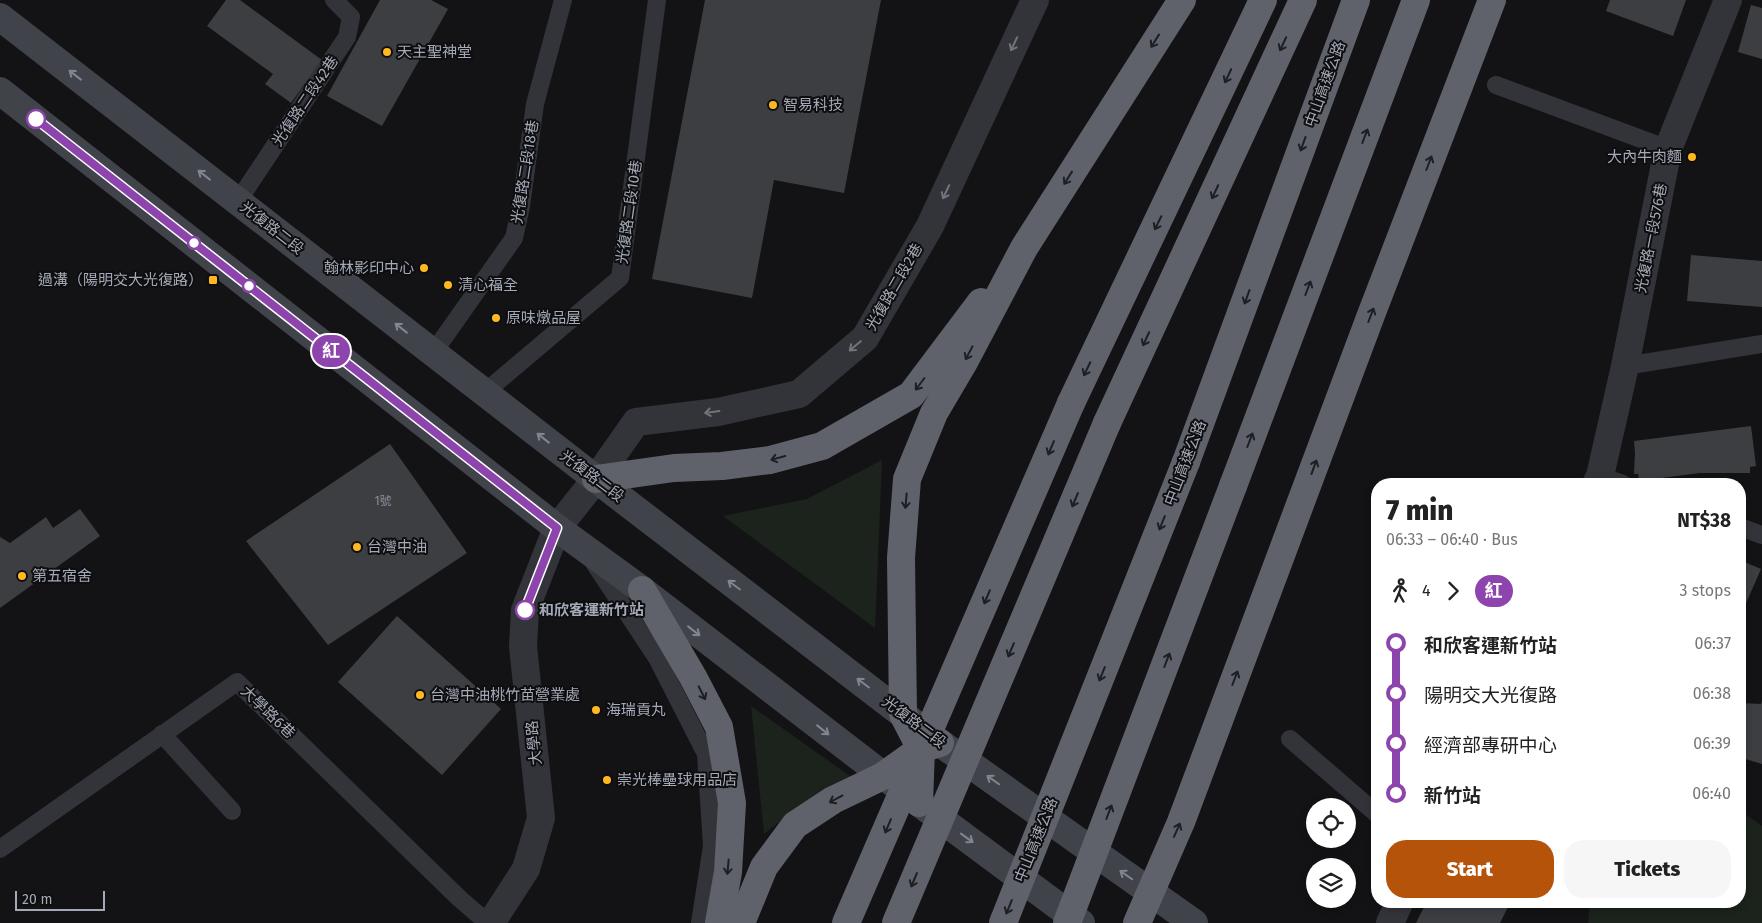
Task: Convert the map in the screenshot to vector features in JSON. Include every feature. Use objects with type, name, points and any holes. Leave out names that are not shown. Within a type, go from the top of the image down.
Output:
[{"type":"highway","points":[[903,714],[901,558],[907,479],[934,413],[964,362],[1024,248],[1182,0]]},
{"type":"highway","points":[[846,923],[1071,403],[1263,0]]},
{"type":"highway","points":[[896,923],[1107,423],[1304,0]]},
{"type":"highway","name":"中山高速公路","points":[[1003,923],[1186,462],[1356,0]]},
{"type":"highway","points":[[1067,923],[1416,0]]},
{"type":"highway","points":[[1137,923],[1180,822],[1374,306],[1492,0]]},
{"type":"highway","points":[[596,479],[674,468],[722,466],[770,460],[822,446],[911,395],[1024,248]]},
{"type":"highway","points":[[642,590],[693,677],[719,728],[732,803],[728,872],[719,923]]},
{"type":"highway","points":[[740,923],[764,867],[795,825],[833,800],[883,776],[931,746]]},
{"type":"highway","points":[[919,803],[931,746]]},
{"type":"main road","name":"光復路二段","points":[[0,17],[484,393],[903,714],[931,746],[1194,923]]},
{"type":"main road","points":[[0,90],[557,528],[642,590],[883,776],[1082,923]]},
{"type":"street","name":"光復路二段2巷","points":[[596,479],[636,422],[718,412],[799,394],[865,338],[930,226],[1035,0]]},
{"type":"street","name":"光復路一段576巷","points":[[1606,478],[1625,366],[1668,149],[1728,0]]},
{"type":"street","name":"大學路","points":[[489,923],[526,869],[541,818],[523,646],[525,610],[557,528],[596,479]]},
{"type":"street","points":[[1390,923],[1397,908]]},
{"type":"lane","name":"光復路二段42巷","points":[[238,201],[347,37],[351,17],[334,0]]},
{"type":"lane","name":"光復路二段18巷","points":[[434,353],[514,238],[521,206],[535,104],[563,0]]},
{"type":"lane","name":"光復路二段10巷","points":[[484,393],[620,278],[657,0]]},
{"type":"lane","points":[[1496,85],[1668,149]]},
{"type":"lane","points":[[1625,366],[1762,344]]},
{"type":"lane","points":[[1746,529],[1762,535]]},
{"type":"lane","points":[[585,548],[658,658],[706,754],[712,846],[700,923]]},
{"type":"lane","name":"大學路6巷","points":[[0,850],[237,682],[447,887],[489,923]]},
{"type":"lane","points":[[162,734],[232,811]]},
{"type":"lane","points":[[1290,739],[1371,809]]},
{"type":"shaded area","points":[[882,460],[875,628],[723,516],[807,499]]},
{"type":"shaded area","points":[[751,706],[850,776],[797,808],[764,834]]},
{"type":"shaded area","points":[[1746,814],[1762,826],[1762,923],[1588,923],[1589,908],[1746,908]]},
{"type":"building","points":[[226,0],[240,0],[322,60],[291,103],[265,84],[273,74],[207,26]]},
{"type":"building","name":"天主聖神堂","points":[[380,0],[431,0],[448,9],[382,126],[327,96]]},
{"type":"building","name":"智易科技","points":[[705,0],[881,0],[844,193],[774,180],[752,298],[652,279]]},
{"type":"building","points":[[1610,0],[1686,0],[1673,36],[1606,11]]},
{"type":"building","points":[[1751,5],[1762,8],[1762,59],[1738,52]]},
{"type":"building","points":[[1691,255],[1762,261],[1762,307],[1687,301]]},
{"type":"building","points":[[1751,426],[1756,466],[1750,467],[1750,473],[1700,473],[1662,478],[1639,478],[1638,474],[1634,474],[1634,441]]},
{"type":"building","name":"台灣中油","points":[[390,444],[467,553],[328,645],[246,541]]},
{"type":"building","name":"第五宿舍","points":[[80,509],[100,536],[0,608],[0,537],[10,543],[46,517],[53,528]]},
{"type":"building","points":[[1746,563],[1761,569],[1746,603]]},
{"type":"building","name":"台灣中油桃竹苗營業處","points":[[397,616],[501,709],[442,775],[338,682]]},
{"type":"building","points":[[1762,701],[1762,764],[1746,759],[1746,703],[1761,704]]},
{"type":"building","points":[[1424,908],[1508,908],[1500,923],[1416,923]]},
{"type":"bus line","name":"紅","points":[[36,119],[557,528],[525,610]]},
{"type":"place","name":"天主聖神堂","points":[[387,52]]},
{"type":"place","name":"智易科技","points":[[773,105]]},
{"type":"place","name":"大內牛肉麵","points":[[1692,157]]},
{"type":"place","name":"翰林影印中心","points":[[424,268]]},
{"type":"place","name":"過溝（陽明交大光復路）","points":[[213,280]]},
{"type":"place","name":"清心福全","points":[[448,285]]},
{"type":"place","name":"原味燉品屋","points":[[496,318]]},
{"type":"place","name":"台灣中油","points":[[357,547]]},
{"type":"place","name":"第五宿舍","points":[[22,576]]},
{"type":"place","name":"和欣客運新竹站","points":[[525,610]]},
{"type":"place","name":"台灣中油桃竹苗營業處","points":[[420,695]]},
{"type":"place","name":"海瑞貢丸","points":[[596,710]]},
{"type":"place","name":"崇光棒壘球用品店","points":[[607,780]]}]
